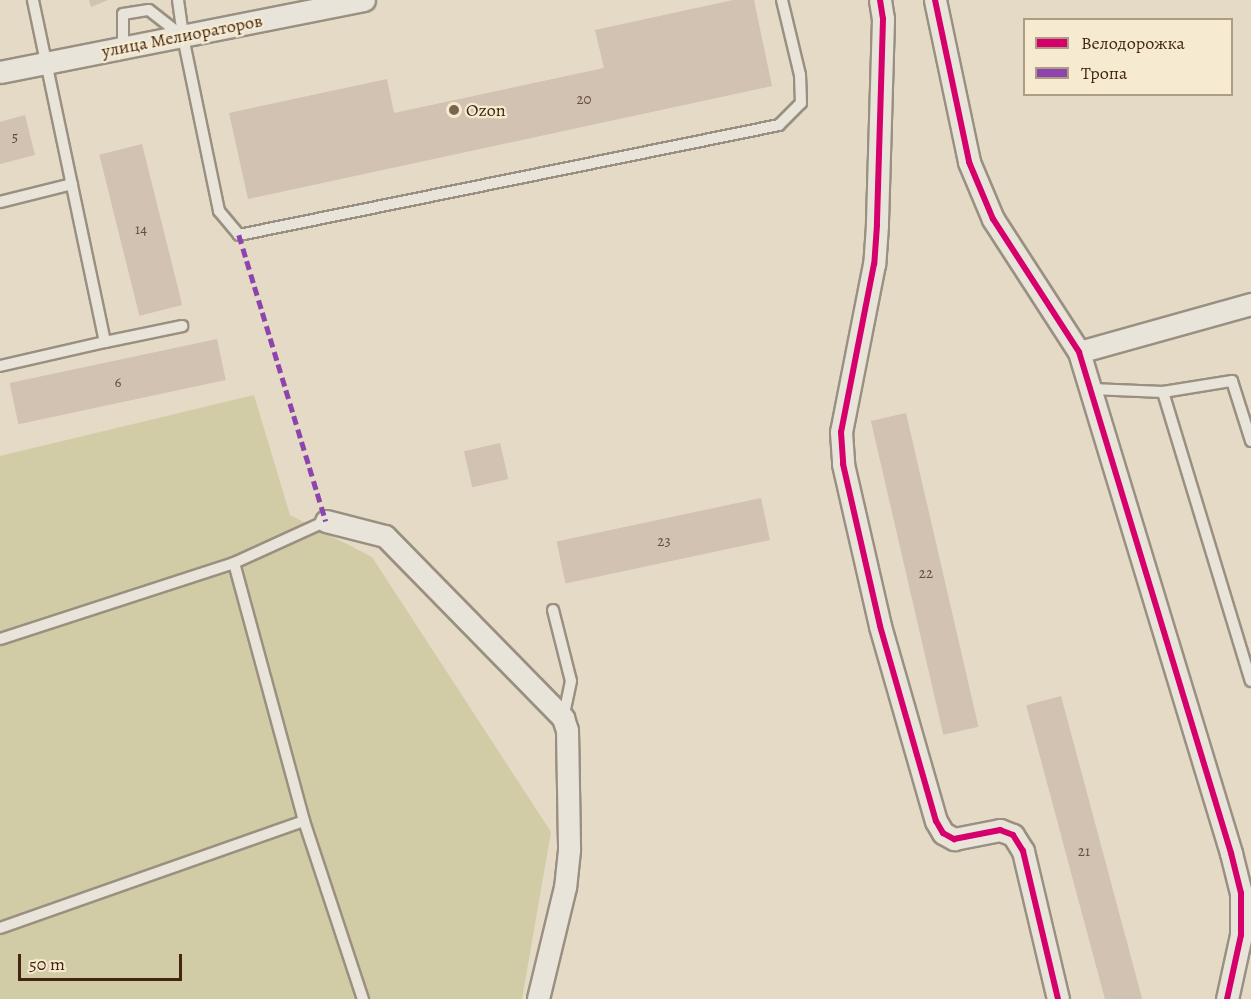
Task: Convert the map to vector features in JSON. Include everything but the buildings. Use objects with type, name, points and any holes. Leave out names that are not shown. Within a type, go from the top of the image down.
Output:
[{"type":"street","name":"улица Мелиораторов","points":[[0,72],[364,0]]},
{"type":"street","points":[[880,0],[883,19],[877,225],[873,264],[841,432],[843,464],[880,626],[936,821],[943,833],[954,839],[1000,830],[1013,835],[1023,851],[1058,999]]},
{"type":"street","points":[[935,0],[969,162],[993,219],[1079,352],[1228,841],[1241,893],[1240,935],[1227,999]]},
{"type":"street","points":[[1079,352],[1251,304]]},
{"type":"street","points":[[326,521],[386,536],[563,718],[567,730],[569,850],[565,886],[538,999]]},
{"type":"lane","points":[[33,0],[105,342]]},
{"type":"lane","points":[[178,0],[183,37],[219,211],[239,235],[779,125],[801,103],[800,75],[782,0]]},
{"type":"lane","points":[[123,47],[123,14],[149,10],[183,37]]},
{"type":"lane","points":[[0,202],[72,183]]},
{"type":"lane","points":[[0,366],[182,326]]},
{"type":"lane","points":[[1092,389],[1163,392],[1232,381],[1251,441]]},
{"type":"lane","points":[[1163,392],[1251,681]]},
{"type":"lane","points":[[0,639],[234,563],[326,521]]},
{"type":"lane","points":[[234,563],[304,821],[363,999]]},
{"type":"lane","points":[[553,610],[571,681],[563,718]]},
{"type":"lane","points":[[0,928],[304,821]]},
{"type":"shaded area","points":[[254,395],[290,515],[372,557],[551,832],[522,999],[0,999],[0,456]]},
{"type":"marked path","points":[[239,235],[326,521]]},
{"type":"cycle path","points":[[880,0],[883,19],[874,264],[841,432],[843,464],[880,626],[936,821],[943,833],[954,839],[1000,830],[1013,835],[1023,851],[1058,999]]},
{"type":"cycle path","points":[[935,0],[969,162],[993,219],[1079,352],[1231,853],[1241,893],[1241,935],[1227,999]]},
{"type":"place","name":"Ozon","points":[[454,110]]}]
